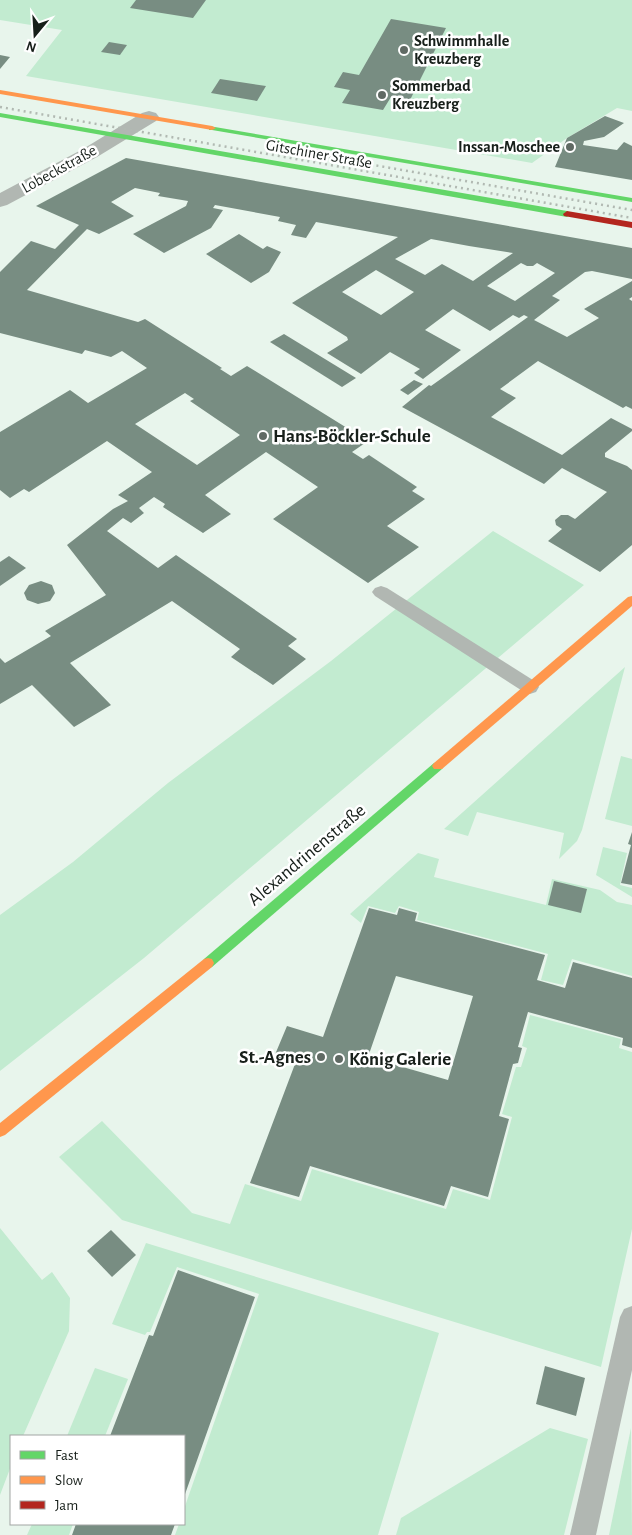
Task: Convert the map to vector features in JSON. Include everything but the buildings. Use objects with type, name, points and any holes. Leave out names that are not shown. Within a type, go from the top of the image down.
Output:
[{"type":"main road","name":"Gitschiner Straße","points":[[0,92],[632,200]]},
{"type":"main road","name":"Gitschiner Straße","points":[[0,116],[632,225]]},
{"type":"main road","name":"Alexandrinenstraße","points":[[0,1131],[221,952],[632,600]]},
{"type":"street","name":"Lobeckstraße","points":[[0,201],[149,117]]},
{"type":"lane","points":[[381,592],[530,687]]},
{"type":"lane","points":[[583,1535],[632,1317]]},
{"type":"green space","name":"Sommerbad Kreuzberg","points":[[0,0],[632,0],[632,111],[617,108],[567,138],[532,163],[26,76],[62,30],[0,20]]},
{"type":"green space","points":[[493,531],[584,585],[144,958],[0,1071],[0,915],[73,862],[168,783],[331,661]]},
{"type":"green space","points":[[625,667],[582,830],[577,841],[559,859],[564,833],[477,812],[468,836],[444,829]]},
{"type":"green space","points":[[621,756],[632,759],[632,826],[605,819]]},
{"type":"green space","points":[[603,847],[627,853],[620,885],[632,888],[632,897],[596,875]]},
{"type":"green space","points":[[418,853],[439,859],[434,877],[546,905],[552,879],[600,890],[617,902],[632,905],[632,976],[572,959],[563,985],[541,980],[548,954],[417,920],[419,912],[399,906],[395,913],[368,906],[361,923],[350,914]]},
{"type":"green space","points":[[530,1015],[621,1039],[619,1048],[632,1052],[632,1229],[601,1367],[122,1220],[59,1157],[102,1121],[192,1213],[230,1224],[245,1184],[301,1201],[312,1169],[446,1209],[453,1189],[490,1200],[512,1117],[502,1114],[516,1067],[521,1067],[527,1048],[522,1046]]},
{"type":"green space","points":[[0,1228],[42,1280],[52,1272],[70,1298],[69,1331],[23,1435],[10,1435],[10,1469],[0,1495]]},
{"type":"green space","points":[[146,1243],[439,1333],[378,1535],[175,1535],[179,1525],[185,1525],[185,1506],[259,1294],[177,1267],[150,1332],[147,1332],[145,1335],[112,1324]]},
{"type":"green space","points":[[95,1368],[128,1379],[105,1435],[67,1435]]},
{"type":"green space","points":[[550,1428],[588,1439],[564,1535],[396,1535],[401,1518]]},
{"type":"green space","points":[[631,1428],[632,1535],[609,1535]]},
{"type":"green space","points":[[32,1525],[73,1525],[69,1535],[27,1535]]},
{"type":"railway","points":[[0,107],[632,218]]},
{"type":"railway","points":[[270,147],[632,210]]},
{"type":"traffic: fast","points":[[0,115],[567,214]]},
{"type":"traffic: fast","points":[[212,128],[632,200]]},
{"type":"traffic: fast","points":[[208,963],[438,766]]},
{"type":"traffic: slow","points":[[0,92],[212,128]]},
{"type":"traffic: slow","points":[[438,766],[632,600]]},
{"type":"traffic: slow","points":[[0,1131],[208,963]]},
{"type":"traffic: jam","points":[[567,214],[632,225]]},
{"type":"place","name":"Schwimmhalle Kreuzberg","points":[[404,50]]},
{"type":"place","name":"Sommerbad Kreuzberg","points":[[382,95]]},
{"type":"place","name":"Inssan-Moschee","points":[[570,147]]},
{"type":"place","name":"Hans-Böckler-Schule","points":[[263,436]]},
{"type":"place","name":"St.-Agnes","points":[[321,1057]]},
{"type":"place","name":"König Galerie","points":[[339,1059]]}]
